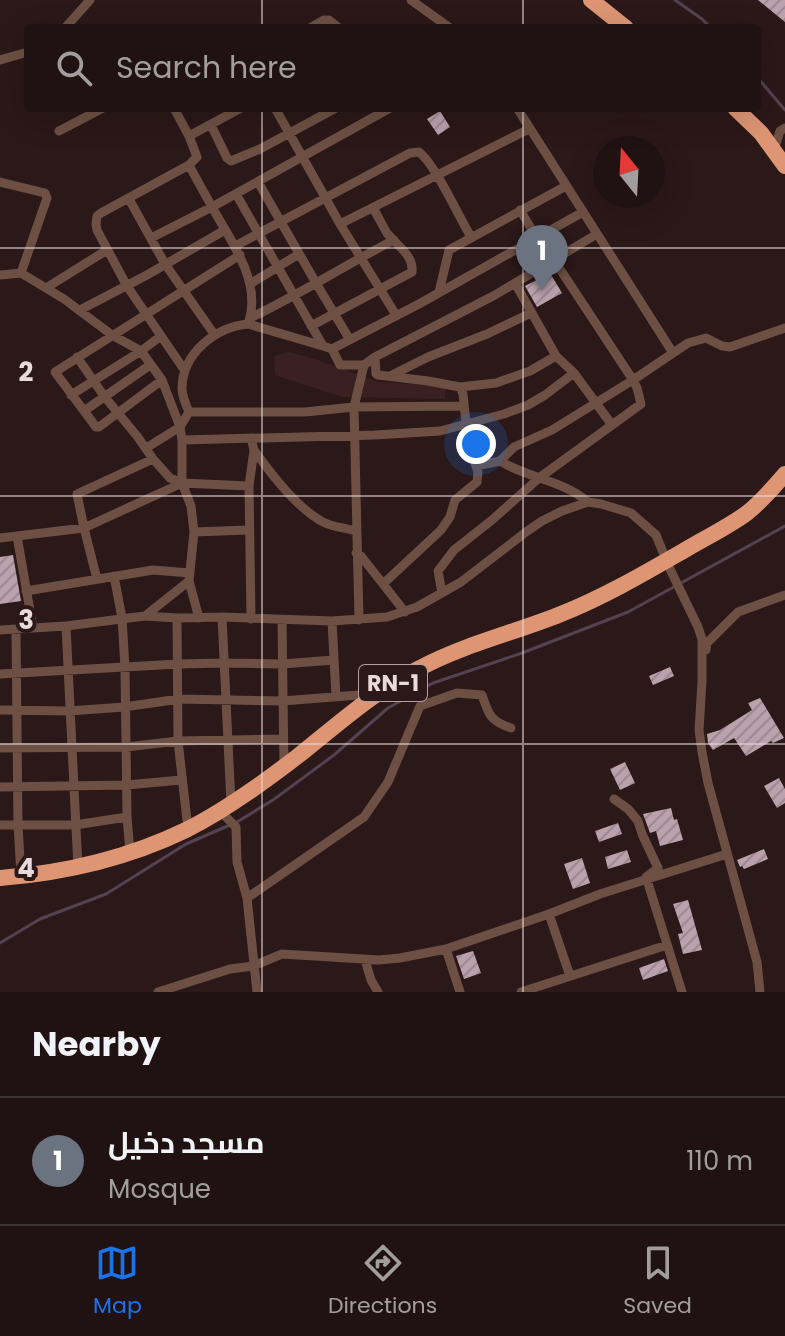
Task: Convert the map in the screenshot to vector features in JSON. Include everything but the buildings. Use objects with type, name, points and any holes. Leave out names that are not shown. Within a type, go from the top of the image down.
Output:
[{"type":"highway","points":[[591,0],[621,24]]},
{"type":"highway","points":[[739,112],[761,133],[785,166]]},
{"type":"highway","name":"RN-1","points":[[0,878],[78,868],[188,829],[284,767],[376,694],[437,659],[559,615],[668,564],[745,514],[785,474]]},
{"type":"street","points":[[69,24],[90,0]]},
{"type":"street","points":[[411,0],[444,24]]},
{"type":"street","points":[[0,60],[24,53]]},
{"type":"street","points":[[59,131],[95,112]]},
{"type":"street","points":[[176,112],[197,157],[189,165],[97,216],[96,224],[127,286],[185,371]]},
{"type":"street","points":[[189,136],[234,112]]},
{"type":"street","points":[[277,112],[396,315]]},
{"type":"street","points":[[211,125],[231,161],[329,112]]},
{"type":"street","points":[[151,238],[383,112]]},
{"type":"street","points":[[519,112],[673,353]]},
{"type":"street","points":[[774,150],[780,131],[785,128]]},
{"type":"street","points":[[340,224],[529,129]]},
{"type":"street","points":[[162,380],[96,427],[55,372],[183,291],[259,235],[414,152],[424,155],[471,237]]},
{"type":"street","points":[[189,165],[237,251],[250,284],[249,321]]},
{"type":"street","points":[[0,182],[47,195],[21,273]]},
{"type":"street","points":[[258,182],[350,340]]},
{"type":"street","points":[[439,292],[449,250],[566,186]]},
{"type":"street","points":[[236,194],[311,326],[340,365],[364,365],[515,283],[597,234]]},
{"type":"street","points":[[129,199],[165,264],[214,334]]},
{"type":"street","points":[[311,326],[412,272],[414,268],[402,248],[386,232],[373,208]]},
{"type":"street","points":[[442,593],[438,571],[454,550],[641,404],[633,380],[520,210]]},
{"type":"street","points":[[249,321],[328,347],[350,340],[583,212]]},
{"type":"street","points":[[80,310],[225,230]]},
{"type":"street","points":[[189,412],[181,392],[185,371],[196,353],[214,334],[249,321],[394,240]]},
{"type":"street","points":[[46,288],[107,250]]},
{"type":"street","points":[[250,284],[299,254]]},
{"type":"street","points":[[0,275],[21,273],[80,310],[112,335],[141,351],[162,380],[180,427],[182,483],[191,506],[194,532],[190,577],[199,618]]},
{"type":"street","points":[[515,283],[556,356],[574,373],[612,425]]},
{"type":"street","points":[[389,377],[531,313]]},
{"type":"street","points":[[476,466],[500,461],[514,447],[552,430],[688,343],[706,338],[730,347],[785,328]]},
{"type":"street","points":[[71,395],[161,336]]},
{"type":"street","points":[[375,357],[376,374],[460,387],[512,379],[556,356]]},
{"type":"street","points":[[77,357],[117,413],[170,478],[182,483],[249,486]]},
{"type":"street","points":[[84,411],[150,365]]},
{"type":"street","points":[[359,620],[354,407],[364,365]]},
{"type":"street","points":[[182,440],[424,433],[504,414],[528,405],[574,373]]},
{"type":"street","points":[[383,584],[441,530],[450,517],[455,500],[477,482],[460,387]]},
{"type":"street","points":[[189,412],[305,412],[354,407],[464,406]]},
{"type":"street","points":[[146,448],[180,427],[189,412]]},
{"type":"street","points":[[251,438],[254,450],[269,471],[299,503],[325,524],[355,531]]},
{"type":"street","points":[[251,619],[248,530],[254,450]]},
{"type":"street","points":[[97,579],[77,494],[153,459]]},
{"type":"street","points":[[500,461],[576,493],[588,502],[631,513],[656,535],[702,639],[699,730],[702,752],[757,962],[760,992]]},
{"type":"street","points":[[0,538],[84,528],[182,483]]},
{"type":"street","points":[[0,630],[145,616],[332,621],[387,617],[428,602],[461,582],[542,521],[588,502]]},
{"type":"street","points":[[194,532],[248,530]]},
{"type":"street","points":[[17,536],[33,628]]},
{"type":"street","points":[[356,553],[405,612]]},
{"type":"street","points":[[26,591],[153,570],[190,577]]},
{"type":"street","points":[[114,576],[122,618],[125,668],[130,852]]},
{"type":"street","points":[[145,616],[190,577]]},
{"type":"street","points":[[702,669],[707,643],[722,626],[738,612],[785,595]]},
{"type":"street","points":[[222,617],[228,739],[226,807],[236,827],[237,862],[247,898],[257,992]]},
{"type":"street","points":[[177,618],[178,741],[188,829]]},
{"type":"street","points":[[282,620],[284,767]]},
{"type":"street","points":[[332,621],[336,697]]},
{"type":"street","points":[[66,626],[78,868]]},
{"type":"street","points":[[16,630],[21,876]]},
{"type":"street","points":[[0,674],[178,664],[282,664],[334,660]]},
{"type":"street","points":[[247,898],[364,817],[388,782],[420,706],[457,693],[482,695],[489,715],[498,724],[511,728]]},
{"type":"street","points":[[0,710],[69,711],[179,699],[282,701],[376,694]]},
{"type":"street","points":[[0,748],[71,749],[178,741],[282,739]]},
{"type":"street","points":[[0,787],[127,785],[181,780]]},
{"type":"street","points":[[614,799],[638,821],[658,868],[643,881]]},
{"type":"street","points":[[0,825],[75,825],[127,817]]},
{"type":"street","points":[[158,992],[230,969],[253,966],[282,954],[365,960],[400,958],[446,949],[600,894],[727,854]]},
{"type":"street","points":[[643,881],[682,992]]},
{"type":"street","points":[[549,914],[570,976]]},
{"type":"street","points":[[521,992],[667,945]]},
{"type":"street","points":[[446,949],[460,992]]},
{"type":"street","points":[[365,960],[378,992]]},
{"type":"shaded area","points":[[289,352],[378,382],[446,386],[445,399],[342,397],[275,375],[274,356]]},
{"type":"waterway","points":[[675,0],[707,24]]},
{"type":"waterway","points":[[761,82],[785,110]]},
{"type":"waterway","points":[[237,822],[334,755],[388,708],[433,683],[628,612],[785,526]]},
{"type":"waterway","points":[[0,943],[40,919],[106,894],[186,844],[230,825]]},
{"type":"place","name":"مسجد دخيل","points":[[542,291]]}]
